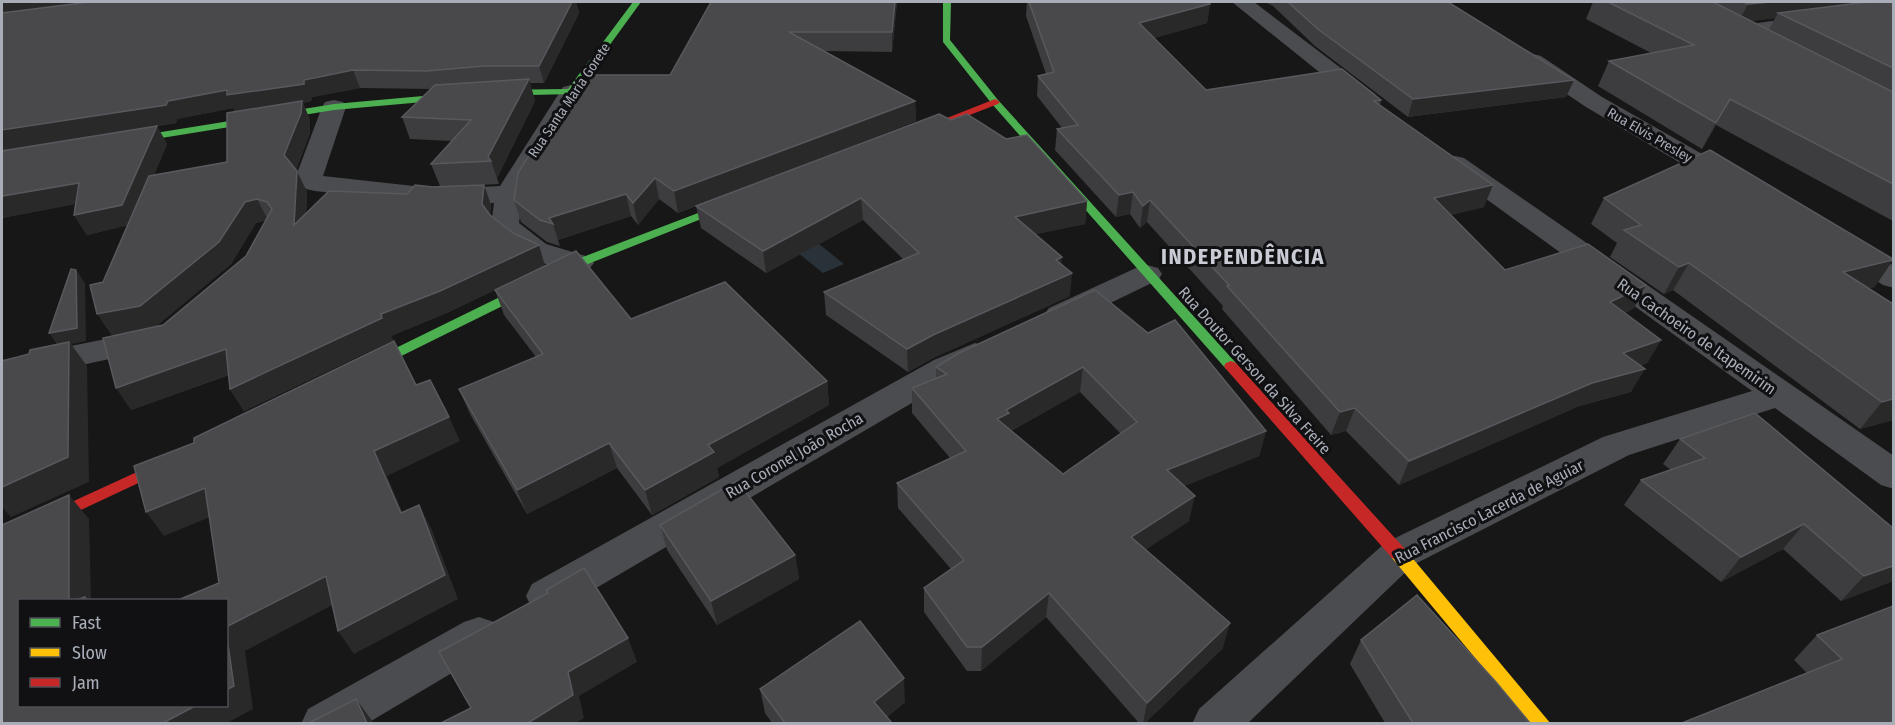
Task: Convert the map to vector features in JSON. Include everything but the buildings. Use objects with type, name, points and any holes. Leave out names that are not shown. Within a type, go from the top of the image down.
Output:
[{"type":"street","name":"Rua Santa Maria Gorete","points":[[579,263],[536,250],[505,225],[509,194],[526,162],[571,92],[637,2]]},
{"type":"street","name":"Rua Doutor Gerson da Silva Freire","points":[[947,2],[946,40],[995,102],[1018,125],[1146,274],[1399,554],[1542,723]]},
{"type":"street","points":[[1242,2],[1385,114]]},
{"type":"street","points":[[1767,48],[1726,27],[1893,11]]},
{"type":"street","name":"Rua Elvis Presley","points":[[1517,51],[1594,102],[1754,195]]},
{"type":"street","points":[[107,144],[334,107],[490,93],[571,92]]},
{"type":"street","points":[[897,140],[995,102]]},
{"type":"street","points":[[334,107],[309,176],[315,183],[441,197],[509,194]]},
{"type":"street","name":"Rua Cachoeiro de Itapemirim","points":[[1433,148],[1893,475]]},
{"type":"street","points":[[346,378],[579,263],[754,195]]},
{"type":"street","points":[[1824,237],[1893,279]]},
{"type":"street","name":"Rua Coronel João Rocha","points":[[324,723],[946,368],[1146,274]]},
{"type":"street","points":[[2,371],[169,334]]},
{"type":"street","name":"Rua Francisco Lacerda de Aguiar","points":[[1215,723],[1399,554],[1616,446],[1779,394]]},
{"type":"street","points":[[2,541],[186,455]]},
{"type":"shaded area","points":[[819,244],[844,264],[823,273],[797,252]]},
{"type":"traffic: fast","points":[[118,142],[334,107],[490,93],[571,92],[637,2]]},
{"type":"traffic: fast","points":[[947,2],[946,40],[995,102],[1231,366]]},
{"type":"traffic: fast","points":[[358,372],[579,263],[740,200]]},
{"type":"traffic: slow","points":[[1398,553],[1542,724]]},
{"type":"traffic: jam","points":[[909,135],[995,102]]},
{"type":"traffic: jam","points":[[1231,366],[1398,553]]},
{"type":"traffic: jam","points":[[2,541],[176,459]]},
{"type":"district","name":"INDEPENDÊNCIA","points":[[1243,256]]}]
